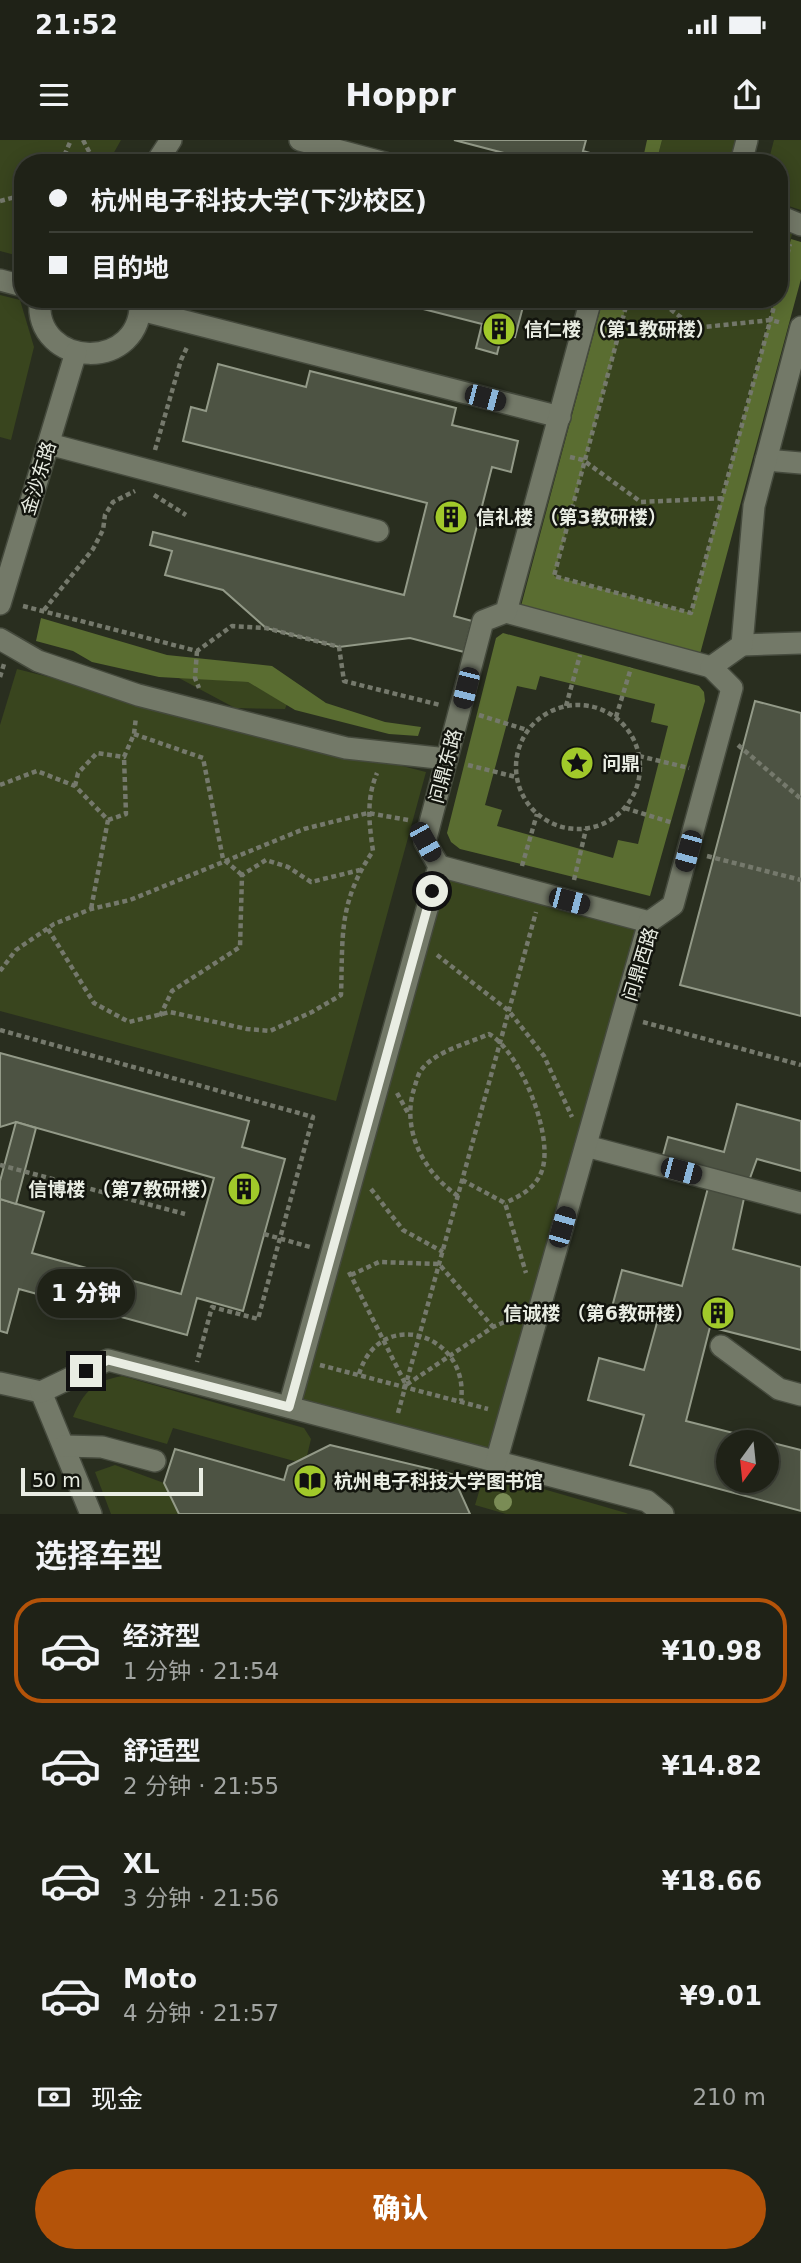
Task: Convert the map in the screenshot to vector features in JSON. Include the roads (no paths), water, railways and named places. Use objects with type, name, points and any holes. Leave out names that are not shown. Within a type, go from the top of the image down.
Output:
[{"type":"street","points":[[300,140],[352,154]]},
{"type":"street","points":[[39,308],[48,332],[60,344],[76,352],[99,354],[115,349],[132,332],[140,308]]},
{"type":"street","points":[[152,308],[199,325],[559,418]]},
{"type":"street","points":[[589,308],[506,612],[711,667],[742,645],[801,643]]},
{"type":"street","points":[[742,645],[754,506],[801,327]]},
{"type":"street","name":"金沙东路","points":[[1,603],[76,352]]},
{"type":"street","points":[[49,444],[378,531]]},
{"type":"street","points":[[766,460],[801,463]]},
{"type":"street","name":"问鼎东路","points":[[439,866],[425,842],[453,761],[483,621],[506,612]]},
{"type":"street","points":[[0,639],[38,660],[138,695],[346,748],[453,761]]},
{"type":"street","name":"问鼎西路","points":[[496,1462],[649,922],[673,905],[721,731],[732,688],[711,667]]},
{"type":"street","points":[[289,1407],[439,866],[649,922]]},
{"type":"street","points":[[586,1146],[801,1203]]},
{"type":"street","points":[[721,1346],[779,1389],[801,1395]]},
{"type":"street","points":[[0,1382],[41,1392],[108,1360],[647,1501],[663,1514]]},
{"type":"street","points":[[41,1392],[92,1514]]},
{"type":"street","points":[[64,1446],[102,1447],[155,1461]]},
{"type":"place","name":"信仁楼 （第1教研楼）","points":[[499,329]]},
{"type":"place","name":"信礼楼 （第3教研楼）","points":[[451,517]]},
{"type":"place","name":"问鼎","points":[[577,763]]},
{"type":"place","name":"信博楼 （第7教研楼）","points":[[244,1189]]},
{"type":"place","name":"信诚楼 （第6教研楼）","points":[[718,1313]]},
{"type":"place","name":"杭州电子科技大学图书馆","points":[[310,1481]]}]
